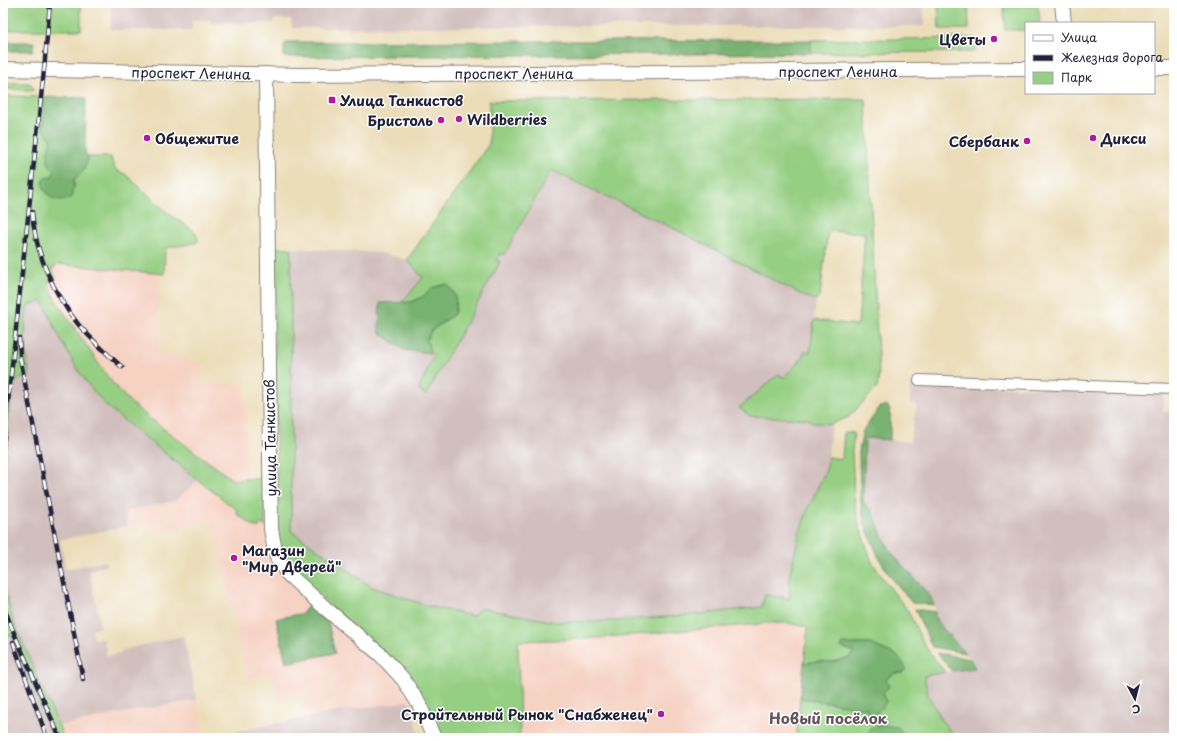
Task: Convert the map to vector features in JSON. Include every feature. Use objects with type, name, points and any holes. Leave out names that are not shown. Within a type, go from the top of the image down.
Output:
[{"type":"main road","points":[[1062,3],[1064,22]]},
{"type":"main road","points":[[1155,68],[1174,68]]},
{"type":"main road","name":"проспект Ленина","points":[[3,69],[317,75],[1025,69]]},
{"type":"main road","name":"улица Танкистов","points":[[266,74],[271,529],[275,551],[278,560],[288,574],[325,608],[381,655],[403,679],[419,704],[434,738]]},
{"type":"street","points":[[919,380],[1174,389]]},
{"type":"shaded area","points":[[111,3],[923,3],[925,26],[292,28],[291,19],[275,19],[274,23],[211,23],[211,20],[192,20],[192,30],[111,30]]},
{"type":"shaded area","points":[[551,170],[679,231],[806,297],[816,300],[810,352],[802,358],[784,378],[779,374],[808,419],[813,423],[831,424],[827,468],[809,506],[800,531],[789,577],[790,600],[765,595],[763,607],[615,621],[556,622],[481,608],[473,616],[428,606],[372,587],[291,531],[291,248],[382,253],[407,260],[423,278],[401,303],[380,303],[404,350],[434,354],[419,390],[500,262],[496,260],[500,253],[505,255]]},
{"type":"shaded area","points":[[58,264],[160,273],[158,282],[159,352],[201,363],[202,384],[245,384],[247,480],[233,480],[132,404],[117,388],[107,376],[52,293],[47,282],[56,278],[52,269]]},
{"type":"shaded area","points":[[44,301],[56,332],[74,364],[99,399],[198,480],[175,501],[126,511],[128,526],[60,540],[66,569],[105,561],[106,566],[89,570],[101,627],[92,629],[94,639],[103,637],[107,656],[121,653],[121,650],[183,636],[197,700],[59,726],[13,620],[3,583],[3,487],[12,388],[18,379],[29,377],[25,330],[25,315],[28,305]]},
{"type":"shaded area","points":[[911,383],[1164,393],[1163,412],[1174,411],[1174,738],[956,738],[943,722],[928,695],[924,676],[975,667],[968,656],[937,622],[934,602],[895,557],[881,534],[873,512],[863,502],[865,438],[910,442],[917,404],[910,403]]},
{"type":"shaded area","points":[[198,480],[237,510],[237,514],[255,527],[261,523],[265,527],[384,665],[411,699],[391,704],[344,710],[308,718],[303,694],[278,699],[273,674],[246,679],[212,519],[161,530],[161,532],[154,534],[151,521],[128,526],[125,511],[175,501]]},
{"type":"shaded area","points":[[771,623],[787,623],[808,627],[796,738],[520,738],[518,641],[585,639]]},
{"type":"shaded area","points":[[12,635],[35,696],[54,738],[3,738],[3,636]]},
{"type":"shaded area","points":[[197,700],[204,738],[64,738],[59,726],[133,711]]},
{"type":"shaded area","points":[[409,700],[420,738],[204,738],[344,710],[391,704]]},
{"type":"green space","points":[[3,3],[81,3],[81,30],[3,30]]},
{"type":"green space","points":[[938,3],[968,3],[969,29],[939,29]]},
{"type":"green space","points":[[1004,5],[1038,6],[1040,22],[1025,22],[1025,30],[1005,30]]},
{"type":"green space","points":[[975,38],[975,52],[811,53],[811,40]]},
{"type":"green space","points":[[811,40],[811,53],[284,57],[284,45],[288,42]]},
{"type":"green space","points":[[3,42],[34,42],[33,51],[3,51]]},
{"type":"green space","points":[[3,83],[29,83],[32,85],[34,90],[3,89]]},
{"type":"green space","points":[[3,96],[45,97],[42,128],[51,139],[48,151],[55,171],[52,177],[72,191],[74,188],[74,178],[84,170],[88,157],[111,157],[114,166],[119,172],[125,174],[168,213],[194,231],[197,235],[198,241],[196,243],[165,248],[164,274],[58,264],[52,269],[56,278],[48,282],[57,302],[107,376],[132,404],[233,480],[264,478],[265,527],[261,523],[259,527],[255,527],[237,514],[237,510],[111,410],[89,386],[71,359],[56,331],[43,301],[28,305],[26,314],[25,332],[29,377],[18,379],[12,388],[3,487],[3,142],[7,100],[3,100]]},
{"type":"green space","points":[[45,97],[86,98],[85,152],[88,157],[84,170],[74,179],[72,197],[65,200],[53,199],[46,192],[43,185],[44,178],[51,177],[55,171],[48,163],[48,151],[51,139],[42,128]]},
{"type":"green space","points":[[866,99],[879,376],[877,388],[849,417],[831,424],[813,423],[808,419],[750,416],[739,408],[779,374],[784,378],[802,358],[804,351],[810,352],[814,320],[858,325],[865,233],[828,231],[820,296],[816,300],[806,297],[679,231],[551,170],[504,255],[500,253],[497,260],[500,262],[426,395],[419,390],[434,354],[430,353],[427,339],[431,331],[454,314],[456,301],[453,291],[447,284],[431,288],[424,296],[412,302],[401,303],[423,278],[407,260],[489,144],[489,101]]},
{"type":"green space","points":[[273,248],[291,248],[291,531],[372,587],[428,606],[472,616],[481,608],[556,622],[615,621],[762,607],[765,595],[790,599],[789,577],[800,531],[809,506],[827,468],[828,457],[842,459],[844,432],[854,433],[852,451],[854,497],[859,524],[871,560],[908,611],[926,648],[945,672],[924,676],[928,695],[943,722],[956,738],[904,738],[903,733],[870,729],[865,738],[796,738],[800,698],[866,708],[869,717],[883,693],[885,680],[895,673],[902,673],[896,655],[870,644],[856,644],[854,652],[850,657],[832,662],[818,661],[804,663],[808,627],[787,623],[771,623],[585,639],[518,641],[520,738],[442,738],[428,704],[404,670],[328,604],[286,563],[278,540]]},
{"type":"green space","points":[[447,284],[453,291],[455,298],[456,305],[454,314],[431,331],[427,339],[430,353],[404,350],[379,332],[380,303],[412,302],[424,296],[431,288]]},
{"type":"green space","points":[[887,405],[890,410],[890,440],[865,438],[863,502],[873,512],[881,534],[895,557],[930,596],[934,605],[912,603],[888,573],[878,556],[864,522],[860,497],[859,451],[863,431],[880,407]]},
{"type":"green space","points":[[3,584],[13,620],[64,738],[54,738],[35,696],[12,635],[3,636]]},
{"type":"green space","points":[[308,605],[328,622],[335,653],[286,663],[276,619],[303,613]]},
{"type":"green space","points":[[915,609],[935,612],[937,622],[965,653],[932,647]]},
{"type":"green space","points":[[843,644],[870,644],[896,655],[904,664],[906,669],[902,673],[895,673],[886,679],[889,687],[883,693],[886,702],[873,718],[869,717],[866,708],[800,698],[804,663],[818,661],[832,662],[850,657],[853,652],[841,647]]},
{"type":"green space","points":[[937,653],[970,659],[975,668],[952,671]]},
{"type":"green space","points":[[881,725],[898,727],[903,733],[904,738],[865,738],[870,729]]},
{"type":"railway","points":[[3,448],[50,3]]},
{"type":"railway","points":[[32,212],[41,257],[53,285],[61,299],[83,330],[122,367]]},
{"type":"railway","points":[[19,338],[20,357],[83,679]]},
{"type":"railway","points":[[3,605],[60,738]]},
{"type":"railway","points":[[13,642],[47,738]]},
{"type":"place","name":"Цветы","points":[[994,39]]},
{"type":"place","name":"Улица Танкистов","points":[[332,100]]},
{"type":"place","name":"Wildberries","points":[[459,119]]},
{"type":"place","name":"Бристоль","points":[[441,120]]},
{"type":"place","name":"Общежитие","points":[[147,138]]},
{"type":"place","name":"Дикси","points":[[1093,138]]},
{"type":"place","name":"Сбербанк","points":[[1027,141]]},
{"type":"place","name":"Магазин \"Мир Дверей\"","points":[[234,558]]},
{"type":"place","name":"Стройтельный Рынок \"Снабженец\"","points":[[661,714]]},
{"type":"district","name":"Новый посёлок","points":[[828,717]]}]
